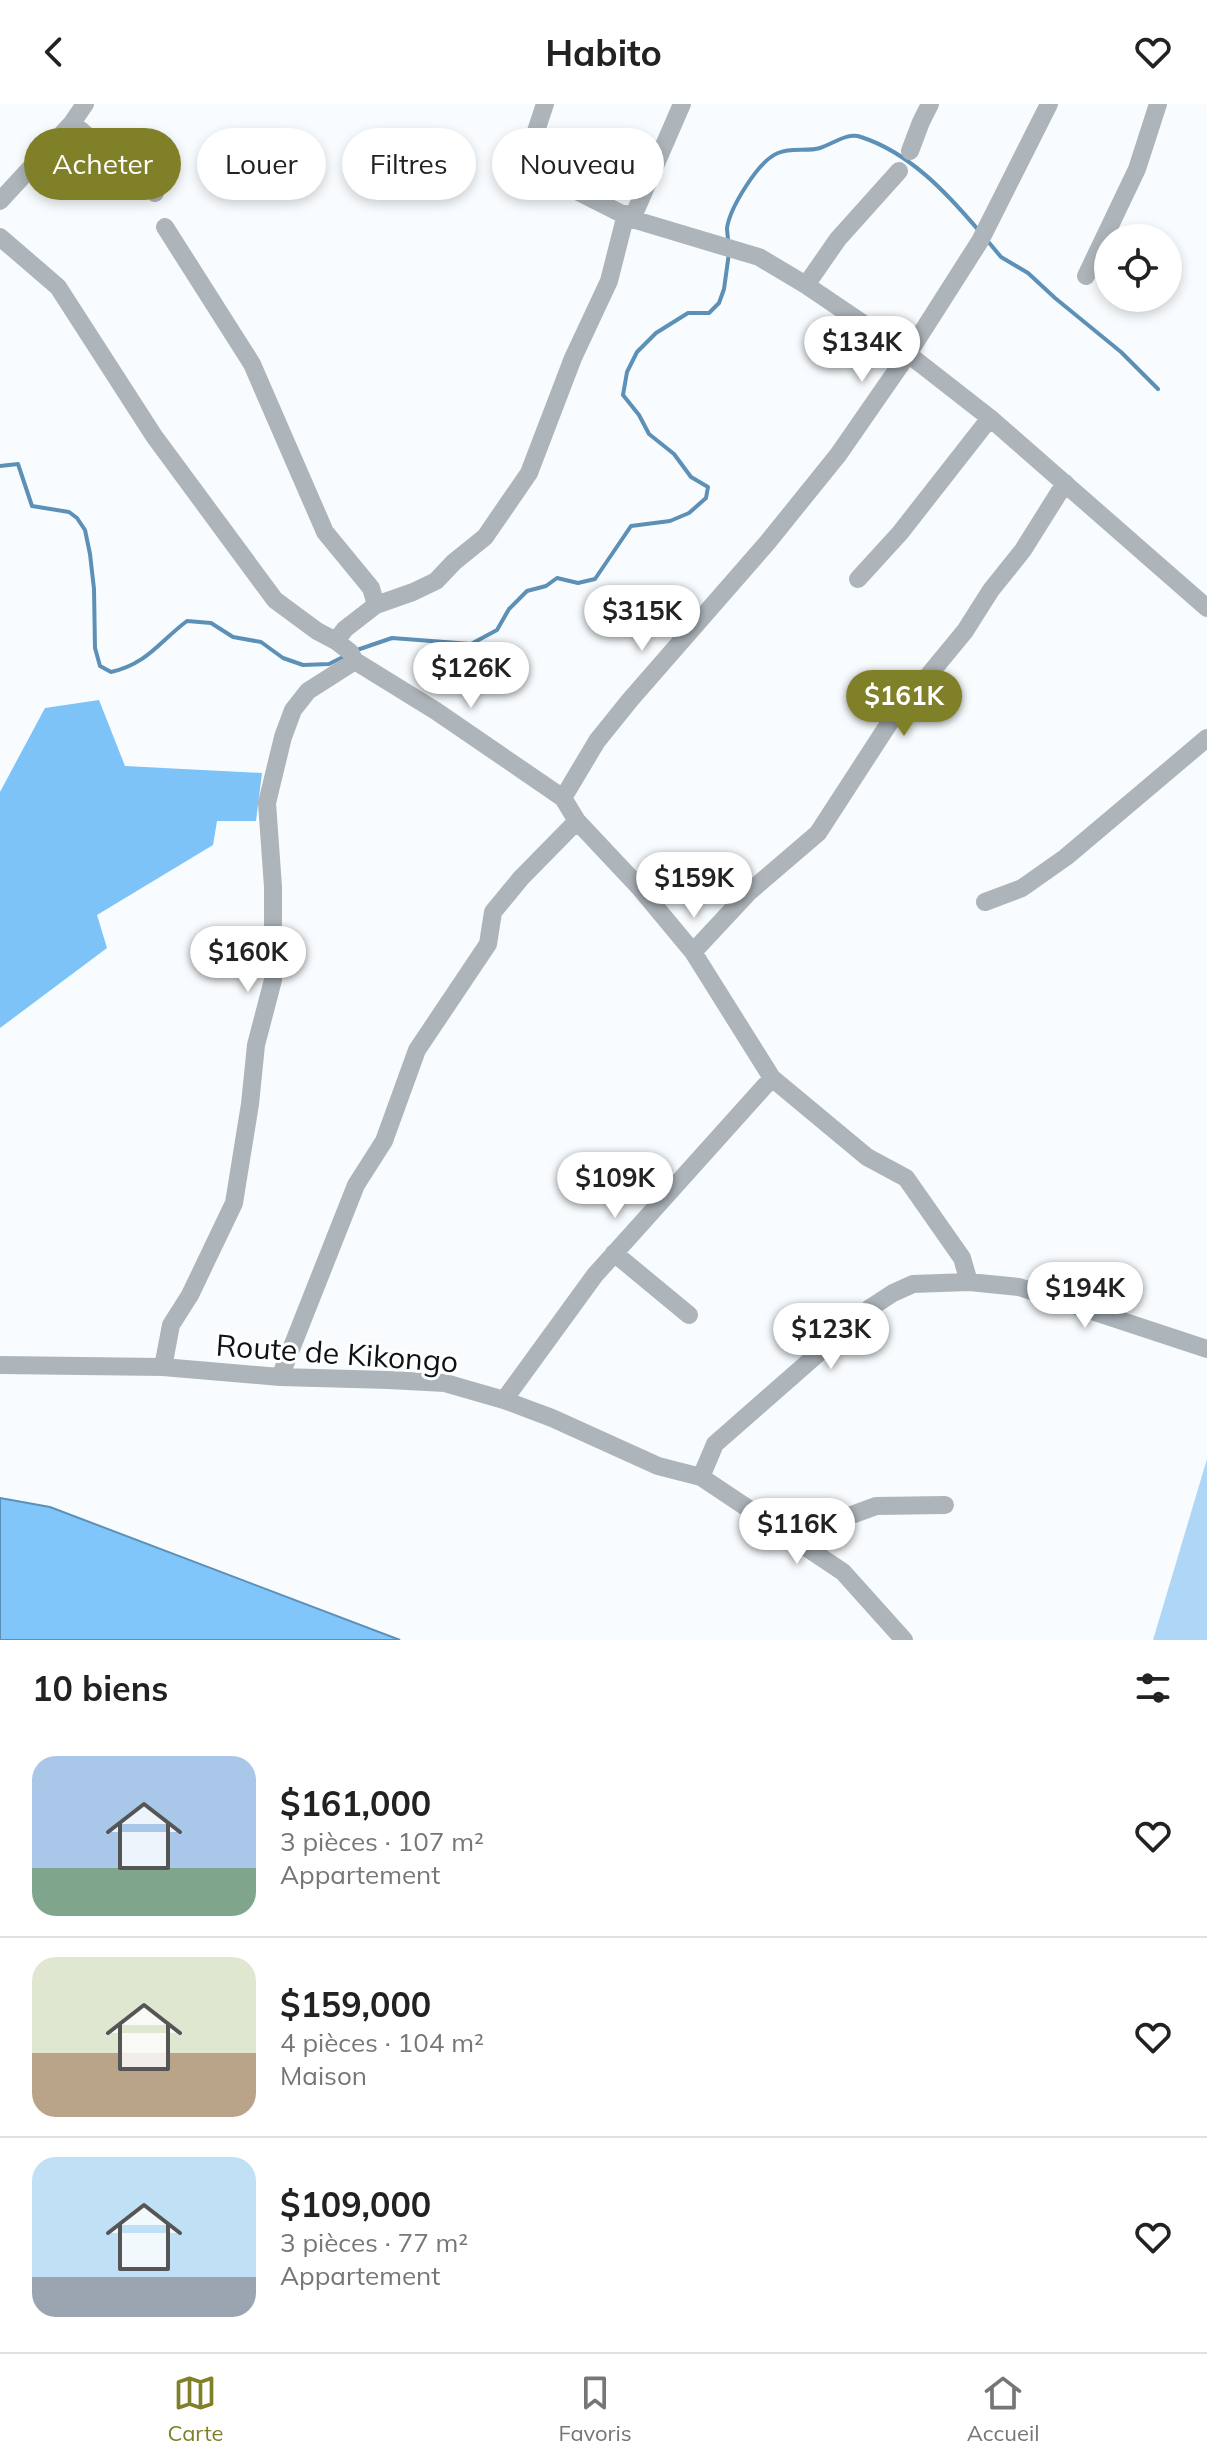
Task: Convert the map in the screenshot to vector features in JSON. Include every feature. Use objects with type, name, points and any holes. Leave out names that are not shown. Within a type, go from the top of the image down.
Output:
[{"type":"street","points":[[0,201],[72,123],[85,104]]},
{"type":"street","points":[[545,104],[530,157],[537,171],[629,216],[759,257],[806,285],[908,354],[990,418],[1207,608]]},
{"type":"street","points":[[336,641],[345,629],[376,605],[436,581],[485,537],[529,473],[573,358],[609,281],[629,216],[682,104]]},
{"type":"street","points":[[910,151],[930,104]]},
{"type":"street","points":[[563,798],[597,741],[700,617],[767,543],[838,455],[984,236],[1049,104]]},
{"type":"street","points":[[1086,276],[1137,169],[1158,104]]},
{"type":"street","points":[[72,123],[78,128]]},
{"type":"street","points":[[806,285],[838,239],[899,171]]},
{"type":"street","points":[[165,227],[252,364],[325,532],[371,588],[376,605]]},
{"type":"street","points":[[0,237],[58,287],[154,436],[275,600],[336,641],[350,652],[355,661],[436,711],[563,798],[577,821],[639,887],[693,952],[772,1078],[867,1157],[906,1178],[962,1258],[969,1282]]},
{"type":"street","points":[[858,579],[900,533],[990,418]]},
{"type":"street","points":[[693,952],[748,893],[818,833],[890,722],[965,631],[991,590],[1023,550],[1065,483]]},
{"type":"street","points":[[163,1367],[171,1325],[190,1295],[234,1203],[256,1045],[273,980],[273,887],[267,803],[283,737],[293,710],[308,691],[355,661]]},
{"type":"street","points":[[985,902],[1022,888],[1066,857],[1207,738]]},
{"type":"street","points":[[280,1377],[356,1185],[384,1141],[417,1050],[488,944],[493,912],[521,878],[577,821]]},
{"type":"street","points":[[504,1400],[614,1253],[772,1078]]},
{"type":"street","points":[[614,1253],[689,1315]]},
{"type":"street","points":[[701,1477],[715,1444],[870,1308],[913,1284],[969,1282],[1019,1287],[1207,1349]]},
{"type":"street","name":"Route de Kikongo","points":[[0,1365],[163,1367],[280,1377],[445,1383],[504,1400],[658,1466],[701,1477],[843,1572],[904,1640]]},
{"type":"street","points":[[792,1537],[876,1506],[945,1505]]},
{"type":"shaded area","points":[[99,700],[125,766],[262,773],[256,821],[217,821],[213,845],[97,915],[107,948],[0,1028],[0,792],[45,708]]},
{"type":"shaded area","points":[[1207,1459],[1207,1640],[1153,1640]]},
{"type":"shaded area","points":[[0,1498],[50,1507],[400,1640],[0,1640]]},
{"type":"waterway","points":[[728,241],[729,219],[739,198],[770,158],[783,151],[820,148],[851,136],[879,144],[911,164],[941,189],[980,232]]},
{"type":"waterway","points":[[986,239],[1001,257],[1028,273],[1121,352],[1158,389]]},
{"type":"waterway","points":[[354,651],[392,638],[471,644],[497,630],[509,609],[527,591],[546,586],[557,578],[578,583],[595,579],[631,526],[670,521],[689,513],[706,498],[708,487],[691,477],[674,454],[649,434],[623,395],[627,372],[637,352],[656,333],[688,313],[709,313],[719,303],[729,253]]},
{"type":"waterway","points":[[0,466],[18,464],[32,506],[69,512],[85,530],[94,589],[95,648],[100,666],[111,672],[143,658],[187,621],[211,623],[233,637],[261,642],[283,658],[303,665],[329,664],[347,655]]}]
